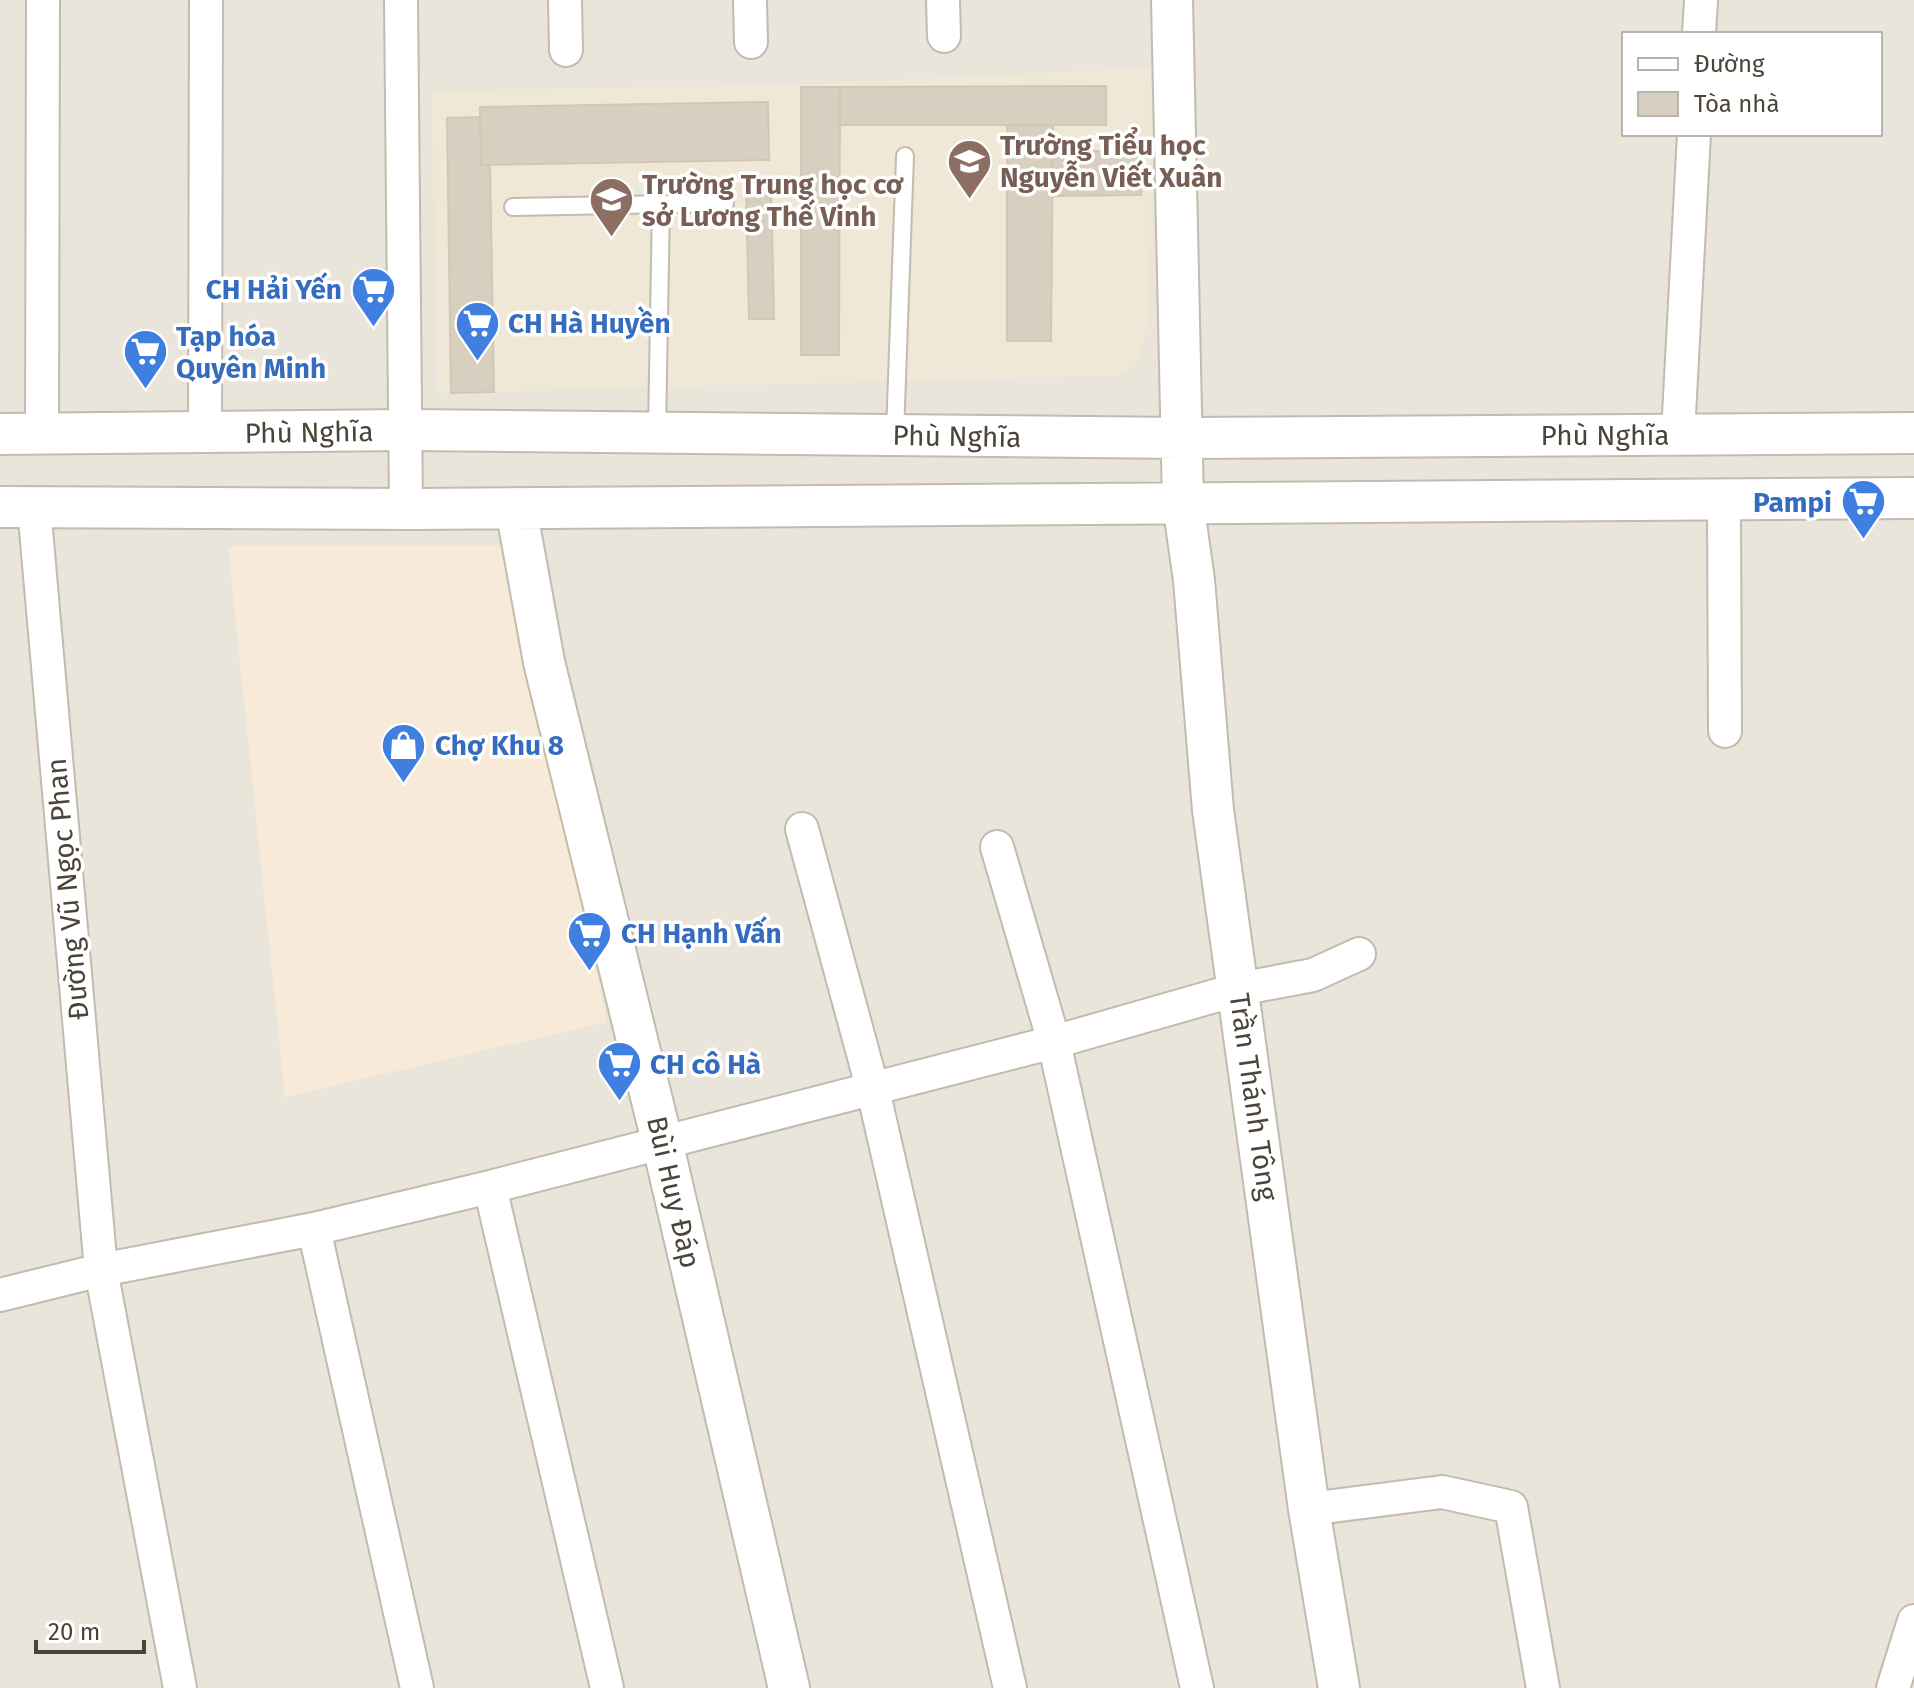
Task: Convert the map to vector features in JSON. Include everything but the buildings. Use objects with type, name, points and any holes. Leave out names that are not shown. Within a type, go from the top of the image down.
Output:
[{"type":"street","points":[[42,434],[43,0]]},
{"type":"street","points":[[205,433],[206,0]]},
{"type":"street","points":[[401,0],[408,430],[406,509]]},
{"type":"street","points":[[565,0],[566,50]]},
{"type":"street","points":[[750,0],[751,42]]},
{"type":"street","points":[[943,0],[944,36]]},
{"type":"street","name":"Trần Thánh Tông","points":[[1172,0],[1183,503],[1194,580],[1213,810],[1309,1509],[1339,1688]]},
{"type":"street","points":[[1699,32],[1701,0]]},
{"type":"street","points":[[1678,434],[1694,136]]},
{"type":"street","name":"Phù Nghĩa","points":[[0,434],[408,430],[1182,438],[1914,433]]},
{"type":"street","points":[[17,507],[406,509],[1914,498]]},
{"type":"street","points":[[1725,731],[1724,515],[1730,499]]},
{"type":"street","name":"Đường Vũ Ngọc Phan","points":[[17,507],[101,1270],[180,1688]]},
{"type":"street","name":"Bùi Huy Đáp","points":[[516,508],[544,662],[662,1141],[789,1688]]},
{"type":"street","points":[[802,829],[873,1090],[1010,1688]]},
{"type":"street","points":[[997,847],[1054,1042],[1197,1688]]},
{"type":"street","points":[[0,1295],[101,1270],[314,1229],[490,1187],[873,1090],[1239,989],[1313,975],[1359,954]]},
{"type":"street","points":[[490,1187],[607,1688]]},
{"type":"street","points":[[314,1229],[417,1688]]},
{"type":"street","points":[[1309,1509],[1442,1492],[1511,1507],[1543,1688]]},
{"type":"street","points":[[1893,1688],[1914,1621]]},
{"type":"lane","points":[[895,435],[905,156]]},
{"type":"lane","points":[[513,207],[725,203]]},
{"type":"lane","points":[[657,433],[661,204]]},
{"type":"shaded area","points":[[0,0],[1914,0],[1914,1688],[0,1688]]},
{"type":"shaded area","points":[[1151,68],[1150,315],[1139,359],[1121,375],[437,393],[432,91],[786,85]]},
{"type":"shaded area","name":"Chợ Khu 8","points":[[228,546],[504,546],[607,1022],[285,1097]]},
{"type":"place","name":"Trường Tiểu học Nguyễn Viết Xuân","points":[[969,200]]},
{"type":"place","name":"Trường Trung học cơ sở Lương Thế Vinh","points":[[611,239]]},
{"type":"place","name":"CH Hải Yến","points":[[373,328]]},
{"type":"place","name":"CH Hà Huyền","points":[[477,362]]},
{"type":"place","name":"Tạp hóa Quyên Minh","points":[[145,391]]},
{"type":"place","name":"Pampi","points":[[1863,541]]},
{"type":"place","name":"Chợ Khu 8","points":[[404,784]]},
{"type":"place","name":"CH Hạnh Vấn","points":[[590,972]]},
{"type":"place","name":"CH cô Hà","points":[[619,1103]]}]
